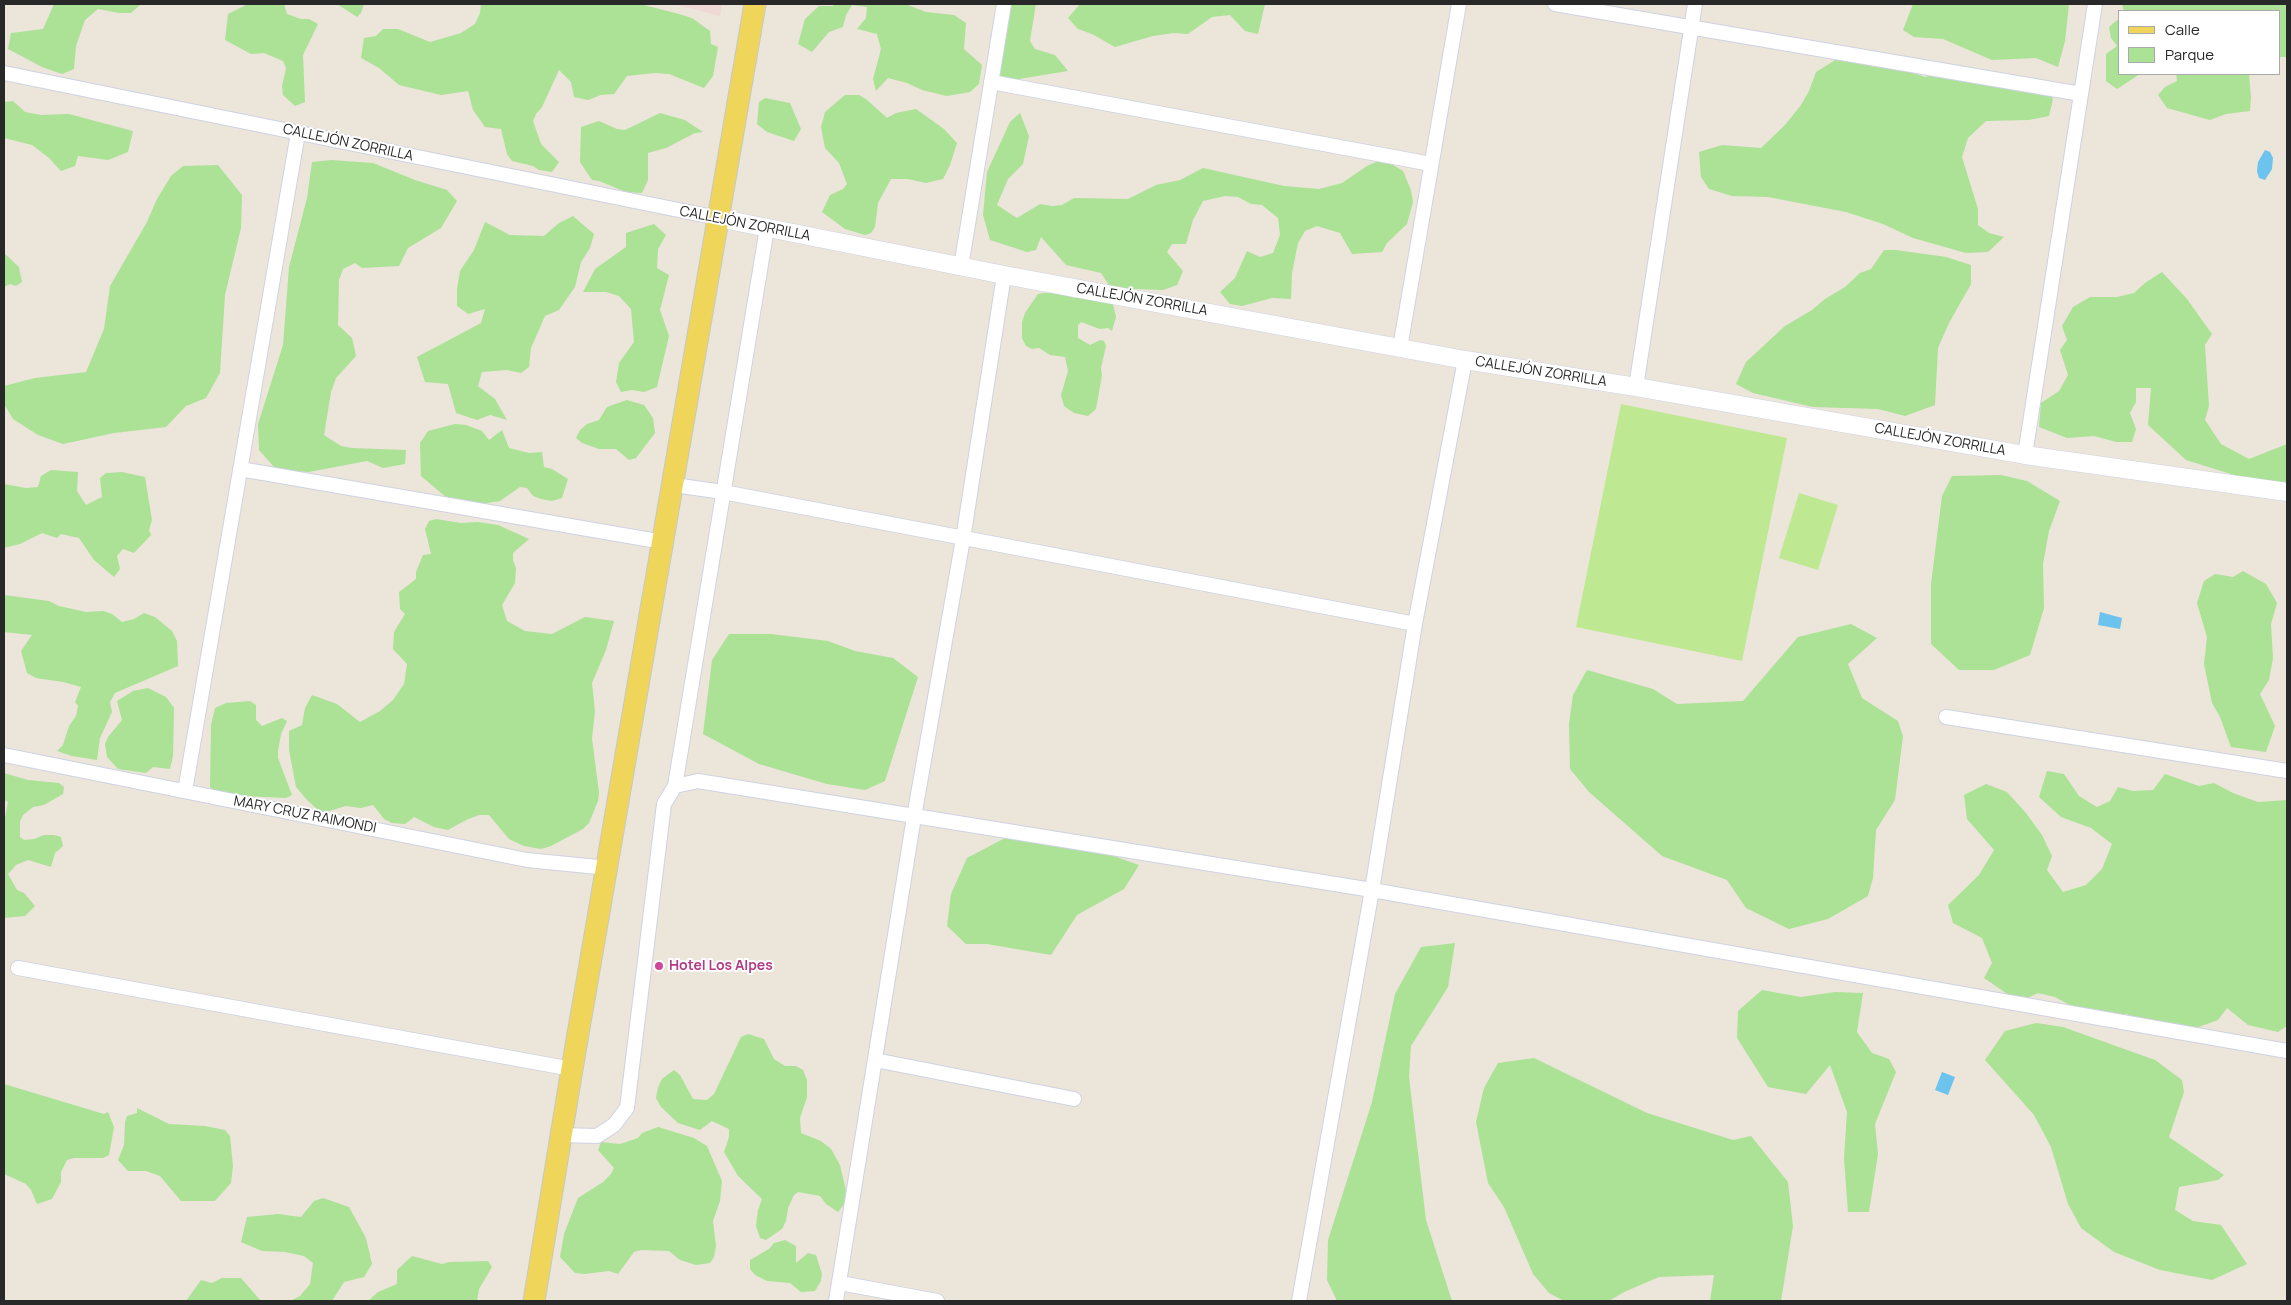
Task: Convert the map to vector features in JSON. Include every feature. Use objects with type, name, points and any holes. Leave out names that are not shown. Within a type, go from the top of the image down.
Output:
[{"type":"main road","points":[[534,1301],[572,1069],[674,485],[755,4]]},
{"type":"street","points":[[961,266],[1004,4]]},
{"type":"street","points":[[1400,348],[1459,4]]},
{"type":"street","points":[[1555,4],[2081,94]]},
{"type":"street","points":[[1636,387],[1695,4]]},
{"type":"street","points":[[2025,454],[2095,4]]},
{"type":"street","name":"CALLEJÓN ZORRILLA","points":[[4,73],[1004,275],[1465,360],[1636,387],[2025,454],[2287,492]]},
{"type":"street","points":[[991,82],[1431,164]]},
{"type":"street","points":[[185,791],[298,133]]},
{"type":"street","points":[[561,1134],[597,1136],[614,1125],[627,1108],[664,804],[675,786],[767,228]]},
{"type":"street","points":[[836,1301],[914,817],[963,539],[1004,275]]},
{"type":"street","points":[[1299,1301],[1372,890],[1415,624],[1465,360]]},
{"type":"street","points":[[240,469],[663,542]]},
{"type":"street","points":[[674,485],[723,492],[1415,624]]},
{"type":"street","points":[[1946,716],[2287,771]]},
{"type":"street","name":"MARY CRUZ RAIMONDI","points":[[4,755],[527,860],[608,868]]},
{"type":"street","points":[[675,786],[698,781],[1372,890],[2287,1051]]},
{"type":"street","points":[[18,968],[572,1069]]},
{"type":"street","points":[[875,1060],[1074,1099]]},
{"type":"street","points":[[840,1283],[936,1301]]},
{"type":"shaded area","points":[[674,4],[722,4],[720,16]]},
{"type":"green space","points":[[54,4],[140,5],[131,13],[98,9],[85,20],[76,46],[74,69],[62,74],[42,67],[8,49],[11,33],[43,29]]},
{"type":"green space","points":[[248,4],[284,4],[287,14],[301,19],[309,19],[318,24],[303,55],[305,102],[295,106],[283,95],[282,86],[286,68],[283,61],[264,53],[251,54],[225,40],[228,14]]},
{"type":"green space","points":[[337,4],[364,4],[361,13],[357,17]]},
{"type":"green space","points":[[481,4],[644,5],[692,18],[710,31],[711,44],[718,47],[713,76],[704,88],[669,74],[654,73],[627,76],[614,94],[601,95],[588,100],[574,97],[571,82],[559,70],[542,107],[533,121],[541,144],[559,162],[552,172],[539,170],[533,166],[512,161],[507,154],[501,129],[485,127],[473,110],[468,91],[441,95],[399,85],[379,68],[361,58],[364,38],[376,36],[383,29],[398,29],[430,42],[461,33],[475,24],[480,13]]},
{"type":"green space","points":[[834,4],[905,4],[926,12],[954,15],[966,23],[964,49],[982,65],[979,84],[970,92],[947,96],[922,90],[907,83],[888,78],[876,91],[873,79],[881,49],[877,34],[857,29],[866,18],[867,7],[852,5],[846,15],[843,27],[829,32],[812,52],[798,44],[805,19],[819,6],[833,6]]},
{"type":"green space","points":[[1001,4],[1036,4],[1030,41],[1035,49],[1055,55],[1068,71],[1013,80],[999,78]]},
{"type":"green space","points":[[1080,4],[1265,4],[1258,34],[1245,31],[1230,15],[1212,17],[1188,34],[1173,33],[1153,36],[1115,47],[1092,34],[1078,29],[1068,18]]},
{"type":"green space","points":[[1913,4],[2069,4],[2065,41],[2058,67],[2036,58],[1992,60],[1943,39],[1914,37],[1903,30]]},
{"type":"green space","points":[[2122,4],[2287,4],[2287,57],[2281,57],[2281,10],[2124,10]]},
{"type":"green space","points":[[2118,20],[2118,75],[2138,75],[2117,89],[2106,81],[2106,54],[2117,46],[2111,38],[2109,27]]},
{"type":"green space","points":[[1837,59],[1899,68],[1925,77],[1950,71],[2047,90],[2053,99],[2049,116],[2029,120],[1986,121],[1968,138],[1962,157],[1978,209],[1978,225],[1989,233],[2004,237],[1988,252],[1966,253],[1913,238],[1883,224],[1846,212],[1768,197],[1732,196],[1709,189],[1701,177],[1699,152],[1722,145],[1761,148],[1785,125],[1801,105],[1816,72]]},
{"type":"green space","points":[[2176,75],[2249,75],[2250,111],[2226,114],[2210,120],[2167,108],[2158,95],[2165,87],[2177,81]]},
{"type":"green space","points":[[845,95],[859,95],[887,118],[896,113],[916,109],[944,129],[957,143],[943,179],[926,183],[908,179],[891,179],[878,203],[875,227],[871,233],[865,235],[845,229],[822,212],[830,195],[843,189],[847,184],[839,163],[825,148],[821,127],[825,112]]},
{"type":"green space","points":[[765,98],[790,103],[801,129],[794,141],[767,132],[757,124],[759,102]]},
{"type":"green space","points":[[13,101],[25,112],[41,115],[69,114],[133,131],[128,152],[108,160],[78,156],[75,166],[61,171],[49,158],[32,145],[4,138],[4,102]]},
{"type":"green space","points":[[660,113],[685,120],[703,132],[695,133],[666,148],[648,153],[648,180],[642,193],[626,192],[592,180],[580,162],[581,127],[599,121],[617,129],[625,130]]},
{"type":"green space","points":[[1020,113],[1029,136],[1023,164],[1008,179],[997,205],[1017,218],[1040,204],[1062,205],[1074,198],[1128,199],[1156,185],[1180,180],[1203,168],[1284,186],[1319,189],[1342,183],[1367,166],[1383,159],[1403,171],[1411,190],[1413,202],[1407,224],[1387,243],[1382,252],[1352,254],[1340,233],[1317,226],[1305,231],[1298,243],[1292,273],[1291,299],[1272,298],[1242,306],[1230,304],[1220,292],[1235,278],[1247,251],[1260,257],[1273,253],[1280,235],[1278,218],[1262,205],[1251,204],[1238,197],[1225,196],[1203,201],[1193,220],[1186,244],[1172,244],[1167,252],[1183,271],[1177,285],[1163,290],[1111,288],[1101,273],[1066,265],[1041,237],[1036,250],[1027,252],[990,240],[983,215],[987,172],[1010,122]]},
{"type":"green space","points":[[331,160],[373,163],[415,180],[447,190],[457,201],[441,228],[408,248],[399,266],[362,268],[355,263],[343,269],[339,280],[338,325],[352,338],[356,356],[336,378],[331,392],[324,435],[341,446],[406,450],[405,464],[383,468],[367,461],[309,472],[289,471],[275,468],[259,450],[258,424],[283,345],[289,267],[307,198],[312,162]]},
{"type":"green space","points":[[218,165],[242,195],[241,228],[225,295],[220,373],[206,398],[186,406],[166,427],[114,433],[63,444],[38,435],[13,419],[4,404],[4,386],[35,378],[86,372],[104,329],[110,286],[171,176],[183,166]]},
{"type":"green space","points":[[573,216],[594,234],[590,248],[581,262],[575,287],[559,310],[545,316],[531,348],[529,367],[521,373],[507,370],[482,372],[478,386],[495,399],[507,420],[490,415],[477,420],[456,413],[448,384],[425,382],[417,357],[481,323],[485,309],[468,314],[457,306],[457,289],[460,271],[474,250],[485,222],[510,235],[544,236],[559,223]]},
{"type":"green space","points":[[654,224],[666,235],[658,249],[657,268],[669,275],[660,310],[669,336],[657,387],[644,392],[632,390],[621,392],[616,382],[619,363],[634,342],[631,309],[619,296],[606,292],[583,292],[595,269],[626,247],[626,233]]},
{"type":"green space","points":[[1884,250],[1946,257],[1971,265],[1971,284],[1949,323],[1938,348],[1935,405],[1905,416],[1878,409],[1813,407],[1753,393],[1736,384],[1746,362],[1785,326],[1845,287],[1860,273],[1871,269]]},
{"type":"green space","points":[[4,253],[19,267],[22,282],[16,286],[10,284],[4,287]]},
{"type":"green space","points":[[2162,272],[2187,299],[2212,334],[2205,345],[2209,406],[2205,420],[2221,444],[2249,459],[2287,444],[2287,484],[2234,475],[2186,460],[2148,425],[2151,388],[2136,388],[2136,402],[2130,413],[2136,429],[2132,442],[2116,442],[2094,436],[2067,438],[2039,427],[2041,403],[2059,391],[2068,375],[2060,350],[2067,340],[2062,326],[2073,307],[2090,297],[2117,297],[2134,293]]},
{"type":"green space","points":[[1061,293],[1074,298],[1089,297],[1112,300],[1116,317],[1112,331],[1108,328],[1100,329],[1081,322],[1078,325],[1078,338],[1090,345],[1100,340],[1104,341],[1106,346],[1096,409],[1088,416],[1074,413],[1064,406],[1061,395],[1068,371],[1065,357],[1050,355],[1039,348],[1032,349],[1026,346],[1022,338],[1022,322],[1025,313],[1038,294]]},
{"type":"green space","points":[[627,400],[644,405],[653,418],[655,433],[636,458],[629,460],[616,449],[599,449],[582,443],[576,438],[580,430],[587,424],[599,420],[607,407]]},
{"type":"green space","points":[[1621,404],[1787,438],[1742,661],[1576,627]]},
{"type":"green space","points":[[455,424],[466,425],[482,431],[489,440],[502,430],[509,448],[529,453],[542,452],[544,467],[552,469],[568,479],[562,498],[552,501],[541,499],[533,496],[527,488],[520,487],[500,501],[468,506],[447,498],[421,476],[420,443],[428,431]]},
{"type":"green space","points":[[51,470],[78,472],[77,491],[86,505],[102,497],[100,478],[106,473],[122,472],[145,477],[152,520],[149,530],[151,535],[134,553],[123,549],[117,556],[120,569],[114,577],[94,560],[79,538],[61,534],[57,538],[42,533],[20,544],[4,548],[4,484],[26,488],[38,487],[41,476]]},
{"type":"green space","points":[[2001,475],[2027,481],[2060,501],[2049,531],[2043,564],[2044,608],[2030,655],[1994,670],[1959,670],[1931,644],[1931,584],[1942,496],[1952,476]]},
{"type":"green space","points":[[1799,493],[1838,505],[1818,570],[1779,558]]},
{"type":"green space","points":[[436,519],[461,523],[478,522],[498,525],[529,539],[513,553],[516,568],[515,583],[502,605],[507,621],[525,631],[552,634],[585,617],[614,621],[606,650],[592,683],[595,711],[592,738],[599,793],[598,801],[589,823],[583,829],[551,846],[541,849],[524,846],[509,839],[489,815],[479,815],[448,830],[434,827],[414,817],[405,824],[392,823],[384,819],[373,805],[361,808],[346,806],[326,812],[318,810],[296,787],[289,750],[289,731],[302,725],[305,708],[312,695],[337,704],[360,722],[380,711],[393,700],[404,684],[407,664],[393,649],[394,632],[405,614],[400,609],[399,592],[416,579],[416,572],[423,555],[431,554],[425,529],[429,521]]},
{"type":"green space","points":[[2243,571],[2266,584],[2277,603],[2271,624],[2273,658],[2269,680],[2260,694],[2275,726],[2266,752],[2231,747],[2220,717],[2212,703],[2204,664],[2207,637],[2197,603],[2204,581],[2215,574],[2233,577]]},
{"type":"green space","points":[[4,595],[49,601],[59,606],[86,612],[103,611],[112,614],[122,622],[134,619],[144,613],[155,617],[172,631],[177,641],[178,666],[115,693],[110,702],[112,712],[100,738],[97,760],[72,756],[57,751],[63,745],[69,726],[76,716],[78,706],[75,702],[81,687],[36,678],[27,673],[21,651],[32,635],[4,632]]},
{"type":"green space","points":[[1851,624],[1877,638],[1848,664],[1862,698],[1898,721],[1903,736],[1895,800],[1876,830],[1873,878],[1868,896],[1828,919],[1789,929],[1746,908],[1727,880],[1662,856],[1589,792],[1570,769],[1569,724],[1573,695],[1587,670],[1653,689],[1677,704],[1743,701],[1798,637]]},
{"type":"green space","points":[[729,634],[771,634],[828,641],[855,651],[893,658],[918,677],[885,781],[865,790],[827,784],[759,764],[703,734],[712,660]]},
{"type":"green space","points":[[148,688],[166,697],[174,708],[173,756],[170,769],[153,767],[146,773],[118,769],[107,757],[105,744],[108,737],[122,720],[117,701],[133,691]]},
{"type":"green space","points":[[250,701],[256,705],[256,720],[262,726],[282,718],[287,721],[281,734],[278,751],[278,758],[292,795],[286,798],[217,795],[210,787],[211,725],[215,708],[226,703]]},
{"type":"green space","points":[[2047,771],[2064,774],[2079,796],[2097,807],[2110,801],[2118,787],[2133,791],[2153,790],[2165,774],[2199,786],[2214,783],[2233,793],[2258,802],[2287,800],[2287,1026],[2278,1032],[2248,1025],[2227,1008],[2218,1020],[2196,1028],[2173,1029],[2126,1014],[2109,1018],[2079,1010],[2055,997],[2038,993],[2019,1002],[1984,978],[1992,963],[1982,938],[1953,923],[1948,905],[1979,875],[1994,850],[1967,819],[1964,795],[1986,784],[2007,792],[2042,835],[2052,856],[2047,870],[2063,892],[2086,885],[2102,869],[2112,844],[2091,828],[2061,817],[2039,797]]},
{"type":"green space","points":[[4,773],[28,780],[59,783],[64,787],[63,794],[44,805],[33,807],[23,815],[20,821],[20,837],[24,840],[44,835],[54,835],[61,837],[63,846],[55,853],[51,867],[28,860],[16,865],[8,874],[17,890],[24,893],[35,906],[25,916],[4,918],[4,822],[8,802],[4,800]]},
{"type":"green space","points":[[1007,837],[1060,837],[1139,865],[1124,889],[1077,915],[1051,955],[987,944],[966,944],[947,926],[951,894],[967,858]]},
{"type":"green space","points":[[1455,943],[1448,987],[1411,1046],[1409,1077],[1426,1220],[1452,1301],[1337,1301],[1327,1280],[1328,1240],[1372,1102],[1395,994],[1421,947]]},
{"type":"green space","points":[[1762,990],[1801,997],[1835,992],[1863,993],[1857,1032],[1872,1053],[1889,1059],[1896,1072],[1875,1124],[1878,1154],[1869,1212],[1848,1212],[1844,1158],[1847,1112],[1830,1065],[1806,1094],[1768,1087],[1737,1038],[1738,1011]]},
{"type":"green space","points":[[2036,1023],[2063,1027],[2155,1060],[2182,1080],[2184,1092],[2169,1137],[2224,1175],[2218,1180],[2179,1187],[2175,1210],[2193,1221],[2221,1225],[2247,1264],[2212,1280],[2160,1270],[2114,1252],[2081,1228],[2068,1204],[2051,1147],[2034,1115],[1985,1060],[2005,1031]]},
{"type":"green space","points":[[748,1034],[764,1039],[774,1059],[785,1066],[796,1066],[803,1070],[807,1080],[807,1097],[800,1118],[801,1133],[821,1141],[831,1149],[840,1165],[848,1199],[838,1212],[826,1204],[820,1196],[798,1192],[794,1195],[788,1208],[786,1221],[782,1229],[766,1240],[760,1238],[756,1226],[758,1210],[762,1199],[738,1176],[724,1152],[729,1137],[729,1129],[712,1121],[700,1130],[678,1123],[661,1107],[656,1098],[662,1079],[674,1070],[680,1075],[693,1099],[707,1100],[714,1094],[741,1037]]},
{"type":"green space","points":[[1534,1058],[1647,1113],[1733,1140],[1751,1136],[1788,1182],[1793,1226],[1781,1301],[1710,1301],[1714,1275],[1659,1277],[1624,1292],[1609,1301],[1564,1301],[1549,1293],[1533,1274],[1504,1207],[1488,1183],[1476,1122],[1484,1088],[1498,1063]]},
{"type":"green space","points":[[4,1084],[104,1114],[108,1112],[114,1127],[109,1155],[103,1158],[74,1158],[67,1160],[61,1172],[61,1182],[52,1199],[37,1204],[26,1184],[4,1174]]},
{"type":"green space","points":[[137,1108],[169,1124],[205,1126],[225,1130],[230,1136],[233,1166],[231,1183],[215,1201],[181,1201],[160,1176],[146,1171],[128,1171],[118,1160],[124,1145],[127,1116],[137,1113]]},
{"type":"green space","points":[[658,1127],[694,1138],[707,1146],[722,1181],[720,1201],[713,1221],[716,1246],[714,1257],[710,1263],[696,1265],[680,1260],[669,1251],[641,1250],[634,1252],[618,1274],[609,1271],[585,1274],[575,1273],[560,1257],[564,1234],[578,1198],[603,1182],[614,1168],[598,1150],[601,1142],[620,1144],[638,1138],[642,1133]]},
{"type":"green space","points":[[323,1198],[349,1207],[366,1238],[372,1264],[364,1277],[344,1282],[332,1301],[290,1301],[300,1296],[310,1284],[313,1263],[304,1256],[285,1252],[262,1251],[241,1242],[247,1217],[278,1214],[301,1217],[314,1201]]},
{"type":"green space","points":[[785,1240],[796,1246],[796,1263],[808,1253],[816,1255],[822,1274],[821,1281],[815,1291],[801,1292],[790,1283],[767,1281],[755,1275],[750,1269],[750,1260],[769,1249],[774,1243]]},
{"type":"green space","points":[[412,1256],[442,1264],[449,1262],[488,1261],[492,1267],[479,1289],[477,1301],[368,1301],[378,1292],[397,1284],[397,1270]]},
{"type":"green space","points":[[222,1278],[241,1278],[261,1301],[186,1301],[201,1280],[212,1283]]},
{"type":"water","points":[[2265,150],[2270,152],[2273,158],[2272,169],[2265,180],[2259,178],[2257,171],[2258,162]]},
{"type":"water","points":[[2100,612],[2122,618],[2120,629],[2098,625]]},
{"type":"water","points":[[1942,1072],[1955,1077],[1948,1095],[1935,1090]]},
{"type":"place","name":"Hotel Los Alpes","points":[[659,966]]}]
